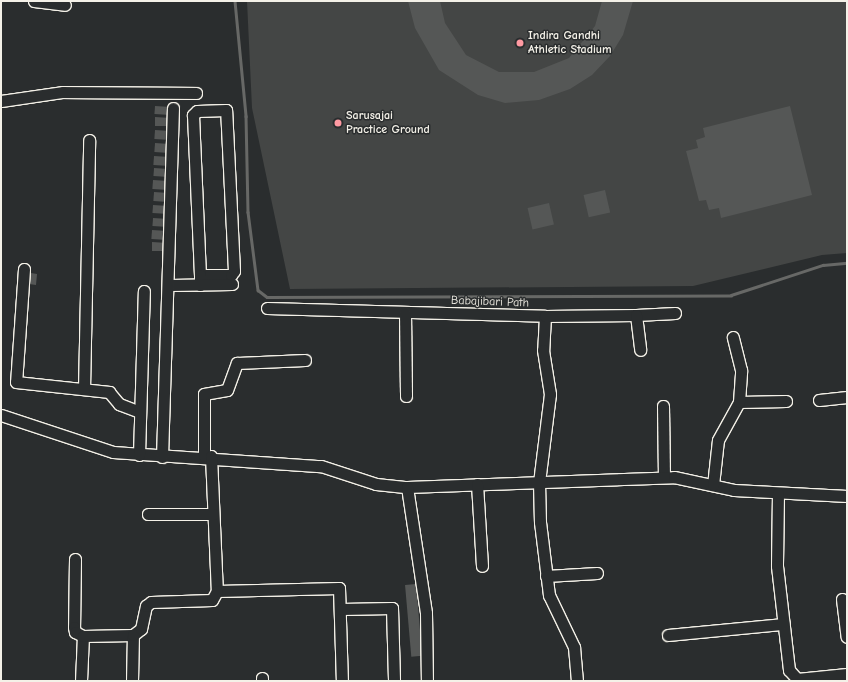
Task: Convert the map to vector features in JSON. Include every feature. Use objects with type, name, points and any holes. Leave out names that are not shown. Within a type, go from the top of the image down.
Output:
[{"type":"street","points":[[34,1],[65,6]]},
{"type":"street","points":[[1,102],[64,92],[196,93]]},
{"type":"street","points":[[162,457],[170,285],[173,108]]},
{"type":"street","points":[[170,285],[231,275],[234,271],[226,110],[198,111],[193,115],[200,280]]},
{"type":"street","points":[[84,389],[89,140]]},
{"type":"street","points":[[24,270],[16,382],[109,392],[119,404],[140,412]]},
{"type":"street","points":[[200,280],[232,284]]},
{"type":"street","points":[[139,455],[144,291]]},
{"type":"street","name":"Babajibari Path","points":[[267,308],[545,316],[543,350],[550,394],[539,482],[546,576],[552,604],[574,646],[577,681]]},
{"type":"street","points":[[405,312],[406,396]]},
{"type":"street","points":[[545,316],[675,313]]},
{"type":"street","points":[[636,315],[640,350]]},
{"type":"street","points":[[713,485],[718,440],[740,402],[741,370],[734,337]]},
{"type":"street","points":[[75,559],[74,627],[75,632],[83,636],[133,635],[141,629],[146,606],[151,602],[212,600],[217,591],[214,514],[207,456],[204,394],[227,390],[237,363],[306,360]]},
{"type":"street","points":[[820,400],[847,397]]},
{"type":"street","points":[[740,402],[786,401]]},
{"type":"street","points":[[664,406],[664,477]]},
{"type":"street","points":[[1,415],[112,452],[162,457],[207,456],[321,466],[376,484],[407,487],[664,477],[778,494],[847,496]]},
{"type":"street","points":[[477,484],[482,566]]},
{"type":"street","points":[[407,487],[426,613],[427,681]]},
{"type":"street","points":[[778,494],[777,566],[789,670],[797,679],[847,674]]},
{"type":"street","points":[[148,514],[214,514]]},
{"type":"street","points":[[546,576],[597,573]]},
{"type":"street","points":[[217,591],[336,587],[341,591],[342,681]]},
{"type":"street","points":[[842,598],[847,636]]},
{"type":"street","points":[[341,608],[392,608],[394,681]]},
{"type":"street","points":[[668,635],[783,624]]},
{"type":"street","points":[[132,681],[133,635]]},
{"type":"street","points":[[81,681],[83,636]]},
{"type":"shaded area","points":[[247,1],[847,1],[847,253],[822,255],[693,286],[290,289],[252,108]]},
{"type":"building","points":[[408,1],[440,1],[445,23],[466,55],[499,72],[534,72],[569,58],[595,26],[602,1],[633,1],[623,35],[610,56],[592,75],[570,89],[539,100],[505,103],[478,95],[439,70],[415,28]]},
{"type":"building","points":[[155,106],[171,107],[170,115],[154,114]]},
{"type":"building","points":[[790,106],[812,195],[721,218],[719,208],[709,210],[706,200],[699,201],[686,151],[698,148],[696,140],[705,137],[703,128]]},
{"type":"building","points":[[155,117],[171,118],[170,126],[155,126]]},
{"type":"building","points":[[155,130],[171,131],[170,140],[154,139]]},
{"type":"building","points":[[155,143],[170,144],[169,153],[154,152]]},
{"type":"building","points":[[154,156],[170,157],[169,166],[153,165]]},
{"type":"building","points":[[154,168],[169,169],[168,177],[153,176]]},
{"type":"building","points":[[153,180],[169,181],[168,190],[152,189]]},
{"type":"building","points":[[605,190],[610,212],[589,217],[584,195]]},
{"type":"building","points":[[154,192],[169,193],[168,202],[153,201]]},
{"type":"building","points":[[549,203],[554,224],[533,229],[528,208]]},
{"type":"building","points":[[153,205],[169,206],[168,214],[152,213]]},
{"type":"building","points":[[153,218],[169,219],[168,227],[152,226]]},
{"type":"building","points":[[152,230],[168,231],[167,240],[151,239]]},
{"type":"building","points":[[152,242],[168,243],[167,251],[152,251]]},
{"type":"building","points":[[31,273],[37,274],[36,285],[29,284]]},
{"type":"building","points":[[416,584],[422,656],[411,657],[405,585]]},
{"type":"waterway","points":[[235,1],[246,116],[248,212],[258,290],[267,297],[731,295],[823,265],[847,263]]},
{"type":"place","name":"Indira Gandhi Athletic Stadium","points":[[520,43]]},
{"type":"place","name":"Sarusajai Practice Ground","points":[[338,123]]}]
